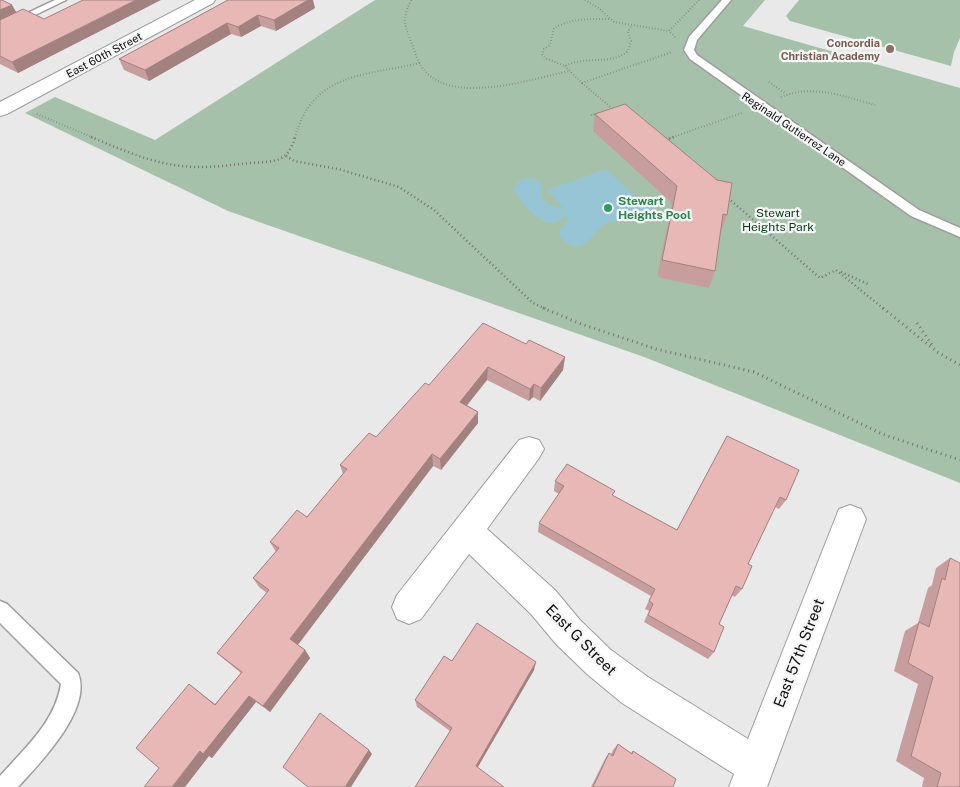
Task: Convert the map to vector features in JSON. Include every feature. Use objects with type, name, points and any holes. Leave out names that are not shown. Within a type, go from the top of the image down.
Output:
[{"type":"street","name":"East 60th Street","points":[[5,101],[207,0]]},
{"type":"street","points":[[409,607],[528,449]]},
{"type":"street","name":"East 57th Street","points":[[752,777],[850,519]]},
{"type":"street","name":"East G Street","points":[[466,531],[543,602],[568,632],[598,662],[752,777]]},
{"type":"lane","points":[[0,29],[62,0]]},
{"type":"lane","name":"Reginald Gutierrez Lane","points":[[727,0],[697,32],[689,45],[689,50],[693,57],[915,213],[960,233]]},
{"type":"lane","points":[[0,610],[71,680],[66,707],[58,724],[4,787]]},
{"type":"path","points":[[411,0],[404,15],[420,63],[430,77],[442,84],[467,89],[569,72]]},
{"type":"path","points":[[586,0],[606,14],[609,19]]},
{"type":"path","points":[[620,115],[569,72],[565,66],[545,58],[542,54],[544,49],[550,45],[554,28],[581,17],[609,19],[619,24],[663,32],[669,31],[699,0]]},
{"type":"path","points":[[565,66],[582,59],[614,58],[622,55],[630,48],[631,36],[628,32],[631,26]]},
{"type":"path","points":[[669,31],[677,41]]},
{"type":"path","points":[[582,83],[662,57],[670,54],[676,48]]},
{"type":"path","points":[[5,101],[90,138],[176,166],[244,164],[274,161],[286,156],[293,146],[298,121],[306,107],[320,92],[334,83],[354,76],[420,63]]},
{"type":"path","points":[[769,82],[786,94]]},
{"type":"path","points":[[780,98],[793,92],[820,91],[875,105]]},
{"type":"path","points":[[590,115],[621,107]]},
{"type":"path","points":[[665,140],[743,112]]},
{"type":"path","points":[[286,156],[294,161],[338,169],[399,188],[415,197],[438,214],[533,303],[563,318],[656,349],[754,372],[882,434],[960,460]]},
{"type":"path","points":[[723,194],[820,278],[836,270]]},
{"type":"path","points":[[836,270],[868,284]]},
{"type":"path","points":[[836,270],[936,352],[960,365]]},
{"type":"path","points":[[917,323],[936,352]]},
{"type":"green space","name":"Stewart Heights Park","points":[[375,0],[765,0],[743,26],[960,88],[960,483],[644,357],[228,211],[25,113],[55,97],[155,140]]},
{"type":"green space","name":"Concordia Christian Academy","points":[[799,0],[960,0],[960,38],[951,66],[790,21],[786,16]]},
{"type":"water","name":"Stewart Heights Pool","points":[[606,169],[636,197],[653,209],[635,220],[607,223],[597,230],[585,244],[580,246],[567,243],[560,236],[559,230],[568,221],[568,216],[564,216],[556,223],[543,221],[526,207],[514,190],[522,180],[528,178],[536,179],[541,184],[541,198],[550,205],[565,210],[547,190]]},
{"type":"building","points":[[0,0],[2,0],[12,5],[0,10]]},
{"type":"building","points":[[83,0],[136,0],[12,62],[0,56],[0,20],[23,9],[44,19]]},
{"type":"building","points":[[228,0],[308,0],[274,20],[258,15],[238,27],[227,23],[145,70],[119,59]]},
{"type":"building","points":[[625,104],[717,180],[732,183],[727,215],[723,214],[715,271],[662,260],[677,186],[595,114]]},
{"type":"building","points":[[483,323],[526,344],[529,340],[565,357],[541,388],[534,384],[530,389],[488,367],[460,402],[478,412],[440,459],[432,454],[290,639],[305,650],[263,706],[249,696],[203,754],[200,751],[172,787],[144,787],[159,768],[136,748],[189,684],[215,705],[242,672],[217,653],[269,590],[253,578],[279,548],[270,542],[297,510],[307,517],[347,469],[340,465],[369,433],[376,437],[425,383],[429,385]]},
{"type":"building","points":[[727,436],[799,470],[786,500],[780,497],[748,564],[752,566],[742,589],[736,586],[719,624],[724,627],[714,652],[648,615],[653,604],[649,601],[655,589],[539,523],[564,486],[555,481],[567,464],[615,491],[612,495],[677,530]]},
{"type":"building","points":[[950,558],[960,563],[960,787],[937,787],[941,773],[911,756],[933,677],[908,663],[919,622],[929,627],[942,578],[945,580]]},
{"type":"building","points":[[477,623],[536,662],[476,766],[504,787],[415,787],[452,728],[415,700],[444,656],[452,661]]},
{"type":"building","points":[[320,713],[369,750],[345,787],[308,787],[283,767]]},
{"type":"building","points":[[618,744],[632,754],[633,751],[676,779],[673,787],[593,787],[609,753],[613,756]]},
{"type":"place","name":"Concordia Christian Academy","points":[[890,49]]},
{"type":"place","name":"Stewart Heights Pool","points":[[608,208]]}]
